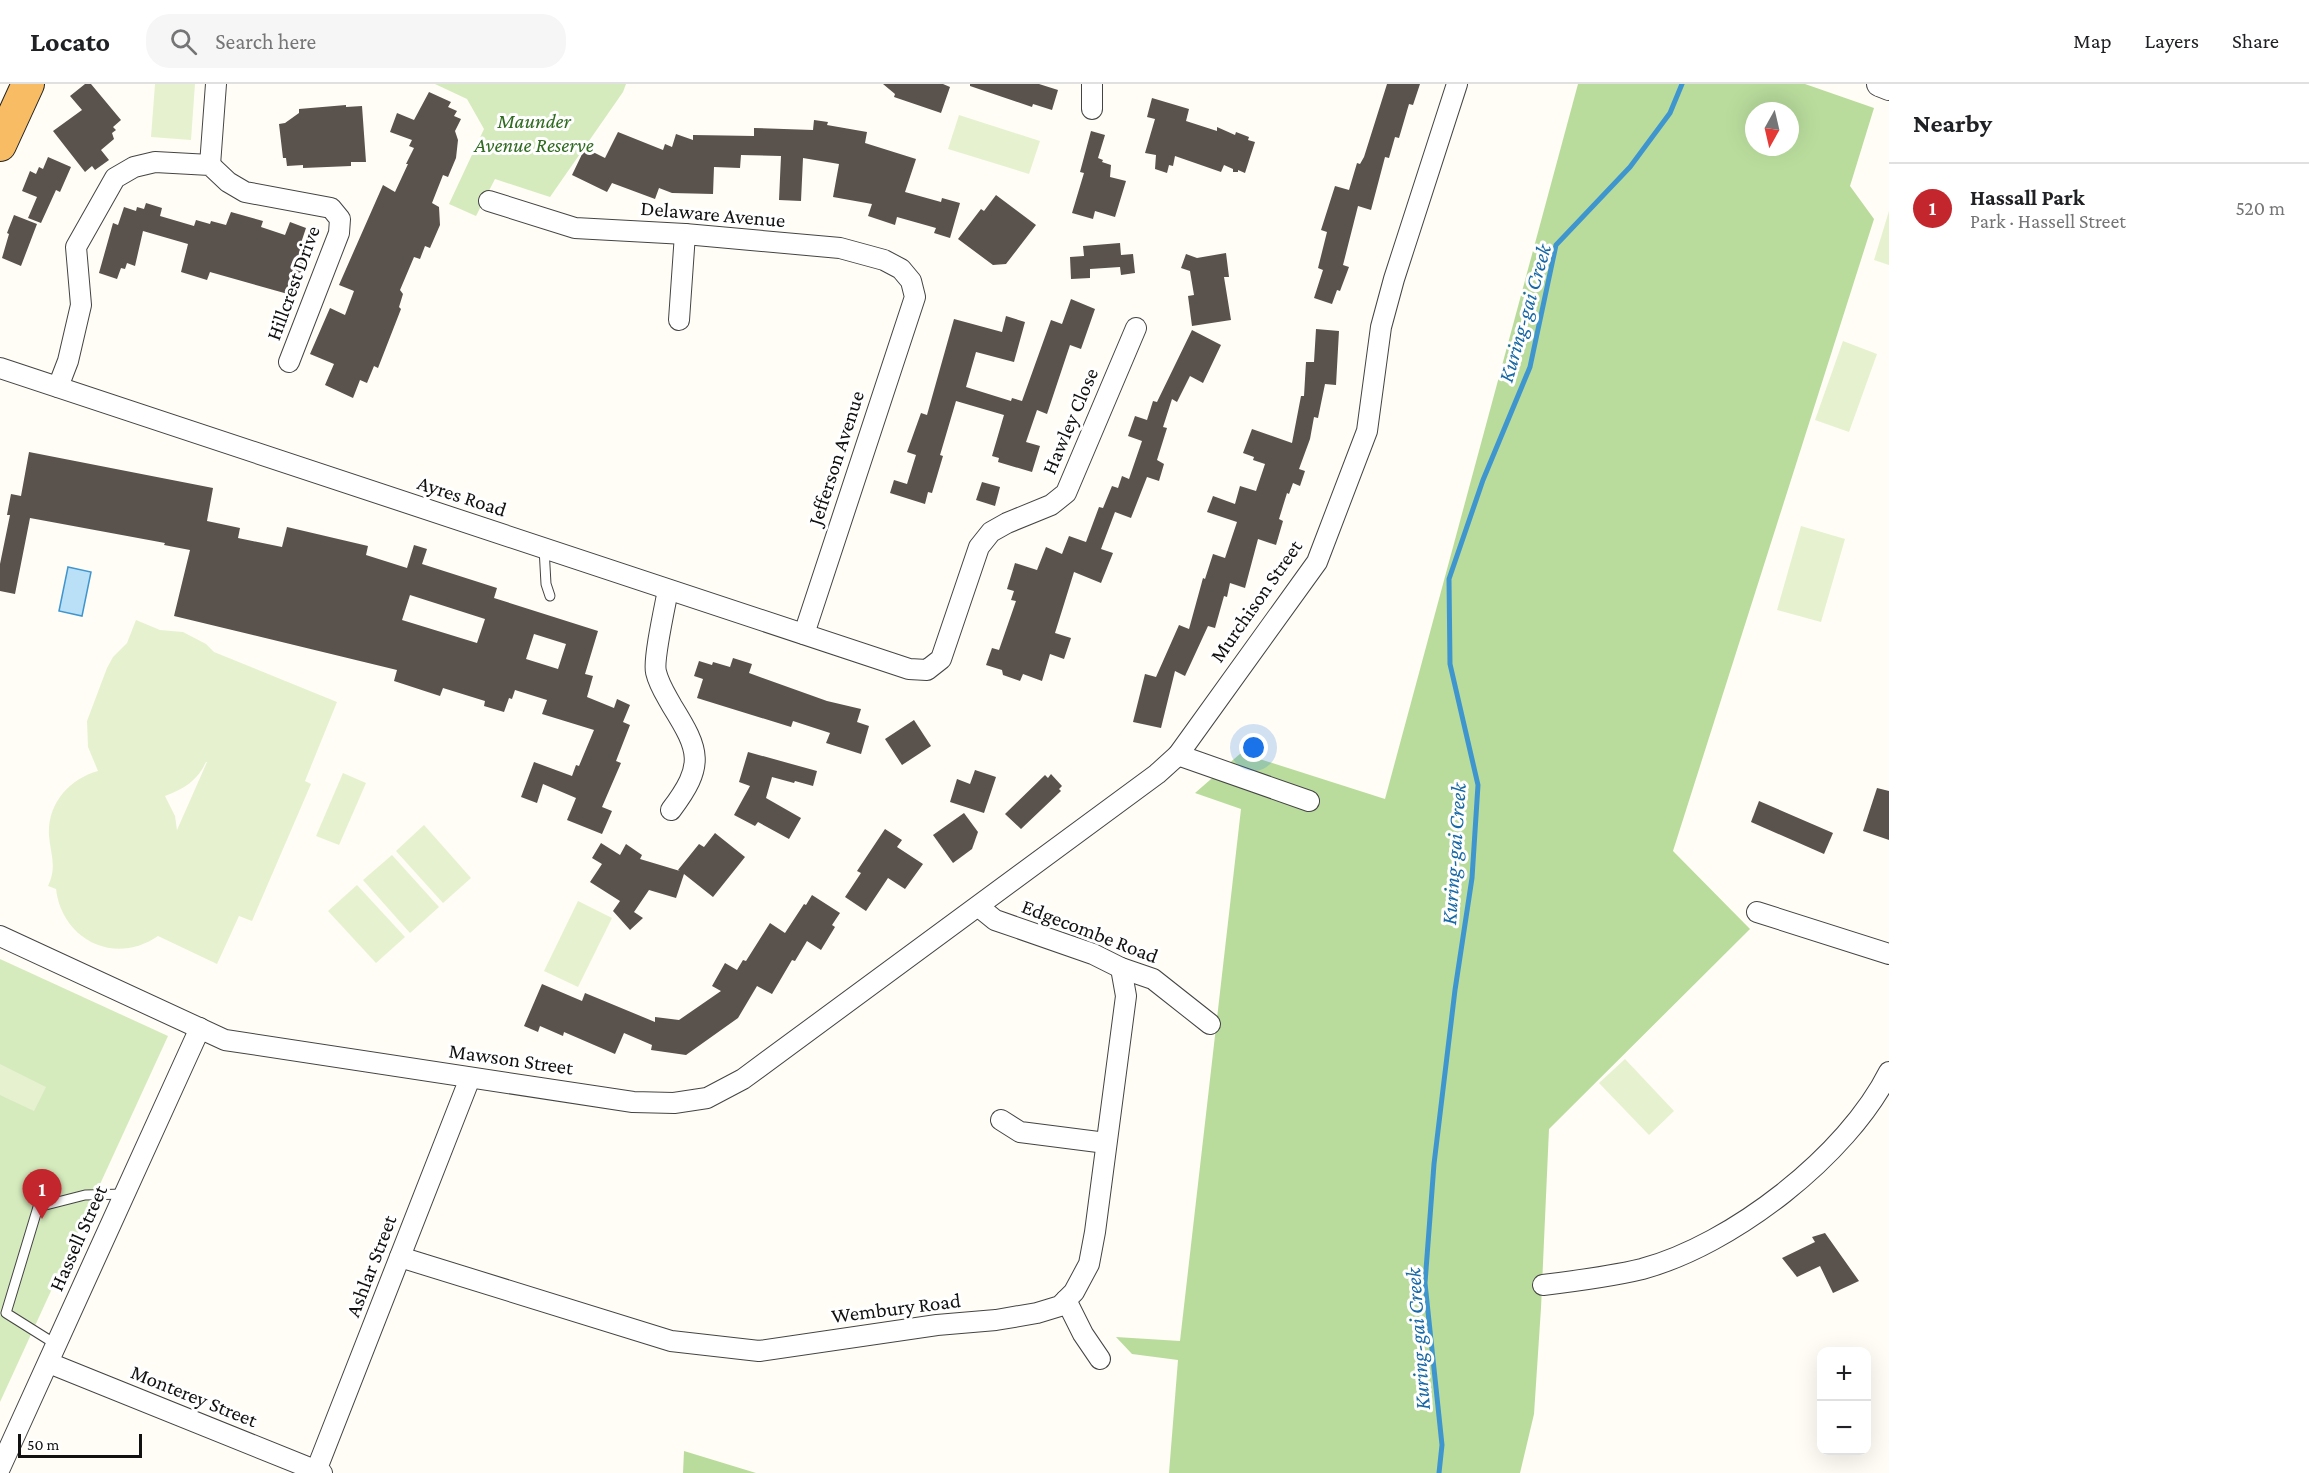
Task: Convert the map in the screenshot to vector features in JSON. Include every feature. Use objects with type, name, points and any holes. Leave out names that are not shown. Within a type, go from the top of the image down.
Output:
[{"type":"highway","points":[[0,145],[28,84]]},
{"type":"street","points":[[58,387],[68,361],[81,305],[76,247],[116,177],[134,167],[155,162],[210,165],[216,84]]},
{"type":"street","points":[[1092,84],[1092,109]]},
{"type":"street","name":"Murchison Street","points":[[979,907],[1157,774],[1178,755],[1317,562],[1367,431],[1381,327],[1394,279],[1457,84]]},
{"type":"street","points":[[1879,84],[1889,88]]},
{"type":"street","name":"Hillcrest Drive","points":[[210,165],[228,182],[245,192],[331,208],[340,219],[339,233],[289,362]]},
{"type":"street","name":"Delaware Avenue","points":[[489,201],[575,228],[685,234],[840,248],[884,260],[901,269],[911,281],[915,297]]},
{"type":"street","points":[[679,320],[685,234]]},
{"type":"street","name":"Jefferson Avenue","points":[[804,634],[915,297]]},
{"type":"street","name":"Hawley Close","points":[[909,669],[927,670],[941,659],[979,547],[991,532],[1052,505],[1065,493],[1136,328]]},
{"type":"street","name":"Ayres Road","points":[[0,368],[909,669]]},
{"type":"street","points":[[668,590],[655,670],[661,686],[693,741],[696,761],[687,788],[671,810]]},
{"type":"street","points":[[1178,755],[1309,801]]},
{"type":"street","name":"Edgecombe Road","points":[[979,907],[995,920],[1093,954],[1121,968],[1153,979],[1210,1024]]},
{"type":"street","name":"Mawson Street","points":[[0,936],[225,1040],[633,1102],[674,1102],[707,1098],[743,1079],[979,907]]},
{"type":"street","points":[[1757,912],[1889,954]]},
{"type":"street","points":[[1100,1359],[1083,1334],[1066,1300],[1074,1292],[1089,1264],[1095,1232],[1126,996],[1121,968]]},
{"type":"street","name":"Hassell Street","points":[[0,1468],[200,1028]]},
{"type":"street","points":[[1543,1285],[1642,1269],[1691,1252],[1734,1227],[1779,1197],[1819,1161],[1855,1122],[1889,1072]]},
{"type":"street","name":"Ashlar Street","points":[[319,1472],[470,1078]]},
{"type":"street","points":[[1001,1120],[1020,1132],[1106,1143]]},
{"type":"street","name":"Wembury Road","points":[[400,1257],[671,1341],[759,1351],[937,1325],[996,1320],[1037,1313],[1060,1306],[1066,1300]]},
{"type":"street","name":"Monterey Street","points":[[49,1363],[319,1472]]},
{"type":"lane","points":[[544,548],[546,584],[550,596]]},
{"type":"lane","points":[[57,1345],[6,1313],[38,1207],[85,1195],[124,1194]]},
{"type":"green space","points":[[155,84],[195,84],[191,140],[151,137]]},
{"type":"green space","name":"Maunder Avenue Reserve","points":[[435,84],[626,84],[623,92],[550,197],[495,179],[476,216],[449,204],[484,129],[467,99]]},
{"type":"green space","points":[[1578,84],[1805,84],[1874,108],[1850,186],[1874,219],[1673,851],[1750,929],[1549,1129],[1534,1414],[1520,1473],[1169,1473],[1178,1360],[1132,1354],[1116,1337],[1180,1341],[1241,809],[1195,793],[1241,753],[1385,799]]},
{"type":"green space","points":[[959,115],[1040,141],[1029,174],[948,149]]},
{"type":"green space","points":[[1889,211],[1889,265],[1874,260]]},
{"type":"green space","points":[[1843,341],[1877,354],[1849,432],[1815,420]]},
{"type":"green space","points":[[1801,526],[1845,539],[1821,622],[1777,610]]},
{"type":"green space","points":[[136,620],[160,630],[183,632],[206,644],[214,652],[337,702],[305,781],[311,784],[252,921],[239,916],[217,964],[158,936],[142,945],[125,948],[108,948],[93,943],[68,922],[60,907],[56,889],[48,886],[53,867],[49,836],[52,813],[56,803],[69,787],[87,775],[98,771],[88,747],[87,721],[107,668],[113,657],[127,643]],"holes":[[[207,762],[177,830],[175,816],[165,796],[190,783]]]},
{"type":"green space","points":[[343,773],[366,783],[339,845],[316,836]]},
{"type":"green space","points":[[424,825],[471,878],[443,903],[396,851]]},
{"type":"green space","points":[[392,855],[439,907],[410,933],[363,880]]},
{"type":"green space","points":[[357,885],[405,937],[376,963],[328,911]]},
{"type":"green space","points":[[578,901],[612,918],[578,987],[544,971]]},
{"type":"green space","points":[[0,959],[168,1036],[0,1402]]},
{"type":"green space","points":[[1625,1059],[1674,1111],[1649,1135],[1599,1083]]},
{"type":"green space","points":[[0,1064],[46,1087],[34,1111],[0,1095]]},
{"type":"green space","points":[[684,1451],[756,1473],[683,1473]]},
{"type":"water","points":[[68,567],[91,572],[82,616],[59,611]]},
{"type":"building","points":[[85,84],[91,84],[121,120],[113,127],[116,130],[112,133],[114,139],[101,150],[109,160],[95,170],[92,166],[85,172],[53,131],[82,110],[70,96]]},
{"type":"building","points":[[883,84],[943,84],[950,87],[941,113],[894,97],[895,94]]},
{"type":"building","points":[[970,84],[1039,84],[1058,90],[1052,110],[1033,104],[1032,107],[970,86]]},
{"type":"building","points":[[1387,84],[1420,84],[1413,105],[1409,104],[1399,138],[1395,137],[1389,158],[1385,157],[1371,210],[1358,206],[1343,265],[1349,267],[1340,291],[1337,290],[1332,304],[1314,298],[1323,270],[1318,268],[1327,232],[1321,230],[1335,186],[1349,190],[1357,163],[1360,164],[1364,157]]},
{"type":"building","points":[[429,92],[451,102],[448,107],[457,111],[454,116],[461,119],[455,131],[458,140],[456,158],[448,177],[443,175],[432,203],[439,207],[440,225],[430,248],[425,246],[420,259],[414,257],[400,290],[403,294],[399,307],[401,309],[378,368],[374,366],[367,383],[360,380],[353,398],[325,385],[334,364],[310,354],[330,308],[345,315],[354,291],[339,285],[383,185],[395,192],[414,148],[409,146],[412,140],[390,132],[397,113],[414,120]]},
{"type":"building","points":[[1152,98],[1189,109],[1186,121],[1217,131],[1217,127],[1235,135],[1236,132],[1249,137],[1248,140],[1255,142],[1245,173],[1238,170],[1238,172],[1233,172],[1233,169],[1224,165],[1221,172],[1175,156],[1173,166],[1169,165],[1167,173],[1155,169],[1156,155],[1145,153],[1155,119],[1147,117]]},
{"type":"building","points":[[346,105],[346,107],[362,106],[366,162],[351,162],[351,166],[303,168],[303,165],[287,166],[286,158],[283,158],[279,124],[285,123],[299,113],[299,109]]},
{"type":"building","points":[[814,120],[828,122],[827,125],[867,132],[865,143],[916,159],[905,192],[941,202],[942,198],[960,203],[950,238],[934,233],[936,228],[897,217],[895,225],[868,216],[872,204],[833,197],[839,164],[803,158],[801,201],[779,200],[781,156],[741,155],[740,168],[714,167],[713,194],[672,193],[659,188],[655,199],[612,183],[607,192],[572,175],[585,148],[605,158],[618,132],[663,150],[665,144],[672,147],[676,134],[693,140],[693,135],[754,136],[754,128],[813,130]]},
{"type":"building","points":[[1091,131],[1105,135],[1098,158],[1111,165],[1110,177],[1126,181],[1115,217],[1095,211],[1093,219],[1072,213],[1084,173],[1080,172]]},
{"type":"building","points":[[48,157],[71,167],[60,192],[56,190],[41,223],[28,218],[37,197],[22,191],[30,171],[36,174],[39,167],[43,169]]},
{"type":"building","points":[[996,195],[1036,225],[1006,264],[993,265],[958,239],[981,209],[984,211]]},
{"type":"building","points":[[146,203],[162,208],[160,216],[194,226],[196,220],[226,225],[231,212],[263,221],[261,227],[285,235],[290,222],[306,228],[299,249],[309,252],[295,296],[210,272],[207,280],[181,272],[188,244],[143,231],[135,266],[127,263],[125,269],[121,268],[117,279],[99,273],[113,223],[118,225],[124,207],[136,211],[137,207],[144,209]]},
{"type":"building","points":[[14,215],[37,224],[21,266],[2,258],[9,234],[7,233]]},
{"type":"building","points":[[1120,243],[1121,255],[1133,254],[1135,273],[1121,275],[1120,267],[1090,269],[1090,278],[1071,279],[1070,257],[1084,256],[1083,246]]},
{"type":"building","points":[[1226,253],[1229,277],[1224,277],[1231,320],[1192,326],[1188,296],[1194,295],[1190,271],[1181,268],[1186,254],[1197,258]]},
{"type":"building","points":[[1071,299],[1095,309],[1081,349],[1070,345],[1047,414],[1037,410],[1026,442],[1040,446],[1032,472],[998,462],[999,458],[992,456],[1004,415],[956,401],[940,455],[943,456],[932,493],[928,492],[925,504],[890,493],[894,480],[907,484],[916,455],[907,452],[921,413],[927,415],[954,319],[1002,332],[1006,316],[1025,322],[1014,362],[976,352],[966,387],[1011,401],[1012,398],[1022,401],[1051,320],[1062,324]]},
{"type":"building","points":[[1316,329],[1339,331],[1336,385],[1325,384],[1318,418],[1314,417],[1310,439],[1299,469],[1305,471],[1300,486],[1293,483],[1289,494],[1287,493],[1279,519],[1283,521],[1276,545],[1258,539],[1245,588],[1230,583],[1215,628],[1208,626],[1185,676],[1175,671],[1161,728],[1133,722],[1145,674],[1156,677],[1179,625],[1189,629],[1203,578],[1205,579],[1213,554],[1225,558],[1237,522],[1207,512],[1213,496],[1235,504],[1240,486],[1256,491],[1265,464],[1243,453],[1252,429],[1292,443],[1301,396],[1304,396],[1306,362],[1314,362]]},
{"type":"building","points":[[1192,330],[1221,345],[1203,383],[1190,376],[1177,402],[1172,399],[1163,427],[1167,428],[1157,460],[1164,464],[1159,481],[1147,477],[1131,518],[1115,512],[1101,549],[1113,553],[1101,583],[1074,572],[1055,633],[1071,638],[1064,659],[1050,654],[1042,681],[1023,674],[1020,681],[1003,675],[1002,670],[986,665],[992,648],[999,650],[1016,601],[1011,600],[1014,591],[1007,589],[1015,563],[1037,570],[1046,547],[1062,554],[1069,536],[1086,542],[1099,507],[1103,508],[1112,486],[1118,488],[1122,476],[1129,479],[1142,441],[1128,436],[1135,416],[1147,420],[1153,401],[1157,402]]},
{"type":"building","points":[[29,452],[213,488],[207,521],[240,528],[238,538],[282,547],[287,527],[368,546],[366,555],[407,568],[414,545],[427,549],[422,564],[497,588],[494,598],[598,631],[585,674],[593,676],[587,697],[614,708],[617,699],[630,705],[623,722],[630,725],[616,761],[621,763],[602,807],[612,811],[602,834],[567,820],[576,798],[543,784],[537,803],[521,797],[534,762],[572,776],[576,765],[579,766],[594,730],[542,714],[547,700],[515,690],[504,712],[484,706],[485,701],[443,688],[440,696],[394,681],[397,670],[174,616],[190,550],[164,545],[165,543],[30,518],[15,594],[0,591],[0,564],[10,515],[7,515],[11,494],[21,496]],"holes":[[[410,595],[485,619],[477,643],[402,620]],[[534,634],[566,644],[558,669],[526,659]]]},
{"type":"building","points":[[982,482],[1000,487],[995,506],[976,500]]},
{"type":"building","points":[[733,658],[752,664],[749,673],[827,701],[861,709],[857,722],[869,726],[861,754],[826,743],[830,733],[793,721],[791,727],[697,698],[703,679],[694,676],[699,661],[730,667]]},
{"type":"building","points":[[914,720],[931,746],[902,765],[885,739]]},
{"type":"building","points":[[748,752],[817,771],[813,786],[772,777],[766,798],[801,818],[789,839],[758,822],[755,826],[734,815],[750,786],[739,782]]},
{"type":"building","points":[[975,770],[996,777],[984,813],[950,802],[957,779],[970,784]]},
{"type":"building","points":[[1051,774],[1062,786],[1059,789],[1061,791],[1021,829],[1005,814],[1045,775],[1048,778]]},
{"type":"building","points":[[1877,788],[1889,791],[1889,840],[1863,831]]},
{"type":"building","points":[[1759,801],[1833,833],[1824,854],[1751,822]]},
{"type":"building","points":[[964,813],[978,832],[972,849],[953,863],[933,835]]},
{"type":"building","points":[[885,829],[902,840],[897,847],[923,864],[905,889],[888,878],[866,911],[845,897],[861,873],[857,871]]},
{"type":"building","points":[[715,833],[745,857],[713,897],[684,874],[676,898],[649,890],[634,912],[643,918],[630,930],[613,911],[620,901],[590,882],[602,864],[592,858],[601,843],[620,855],[626,844],[642,855],[640,859],[680,871],[678,870],[699,844],[704,847]]},
{"type":"building","points":[[812,895],[840,913],[832,925],[835,927],[821,950],[807,941],[795,961],[792,960],[772,994],[757,986],[738,1018],[686,1055],[651,1050],[652,1045],[624,1033],[615,1054],[564,1032],[563,1036],[540,1026],[538,1032],[524,1026],[542,984],[582,1001],[585,993],[655,1022],[655,1017],[679,1020],[721,991],[712,986],[725,963],[737,970],[743,960],[746,961],[770,923],[785,933]]},
{"type":"building","points":[[1825,1233],[1859,1281],[1833,1293],[1820,1266],[1797,1277],[1782,1258],[1815,1242],[1812,1237]]},
{"type":"waterway","name":"Kuring-gai Creek","points":[[1439,1473],[1442,1445],[1425,1283],[1434,1164],[1455,990],[1472,878],[1478,785],[1450,664],[1449,579],[1483,480],[1530,367],[1556,245],[1630,167],[1670,113],[1682,84]]},
{"type":"place","name":"Hassall Park","points":[[42,1219]]}]
